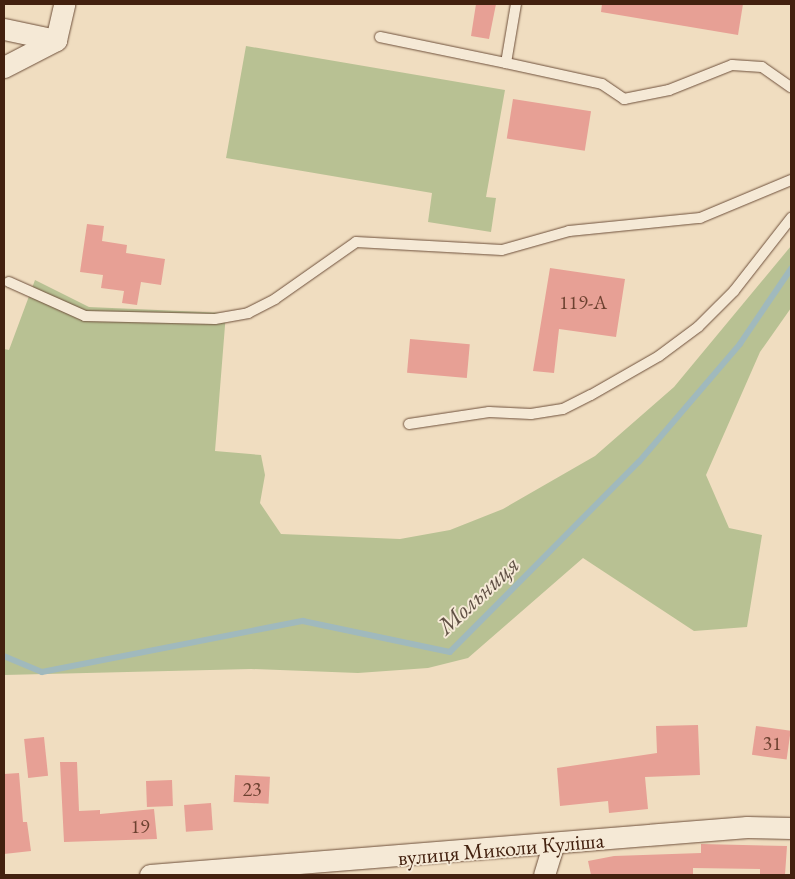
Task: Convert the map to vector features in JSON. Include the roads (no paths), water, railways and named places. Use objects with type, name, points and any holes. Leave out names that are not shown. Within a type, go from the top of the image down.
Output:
[{"type":"street","points":[[56,40],[64,4]]},
{"type":"street","points":[[4,29],[56,40]]},
{"type":"street","points":[[4,67],[56,40]]},
{"type":"street","name":"вулиця Миколи Куліша","points":[[150,875],[553,845],[747,827],[791,828]]},
{"type":"street","points":[[544,875],[553,845]]},
{"type":"lane","points":[[506,63],[516,4]]},
{"type":"lane","points":[[380,37],[602,84],[624,99],[668,90],[732,64],[762,66],[791,87]]},
{"type":"lane","points":[[9,282],[85,316],[215,319],[248,313],[275,299],[356,242],[502,250],[569,231],[700,218],[791,180]]},
{"type":"lane","points":[[409,424],[489,412],[531,414],[563,409],[592,395],[658,356],[698,327],[734,291],[791,218]]},
{"type":"waterway","name":"Мольниця","points":[[4,656],[42,672],[303,621],[450,652],[639,462],[740,344],[791,269]]}]
